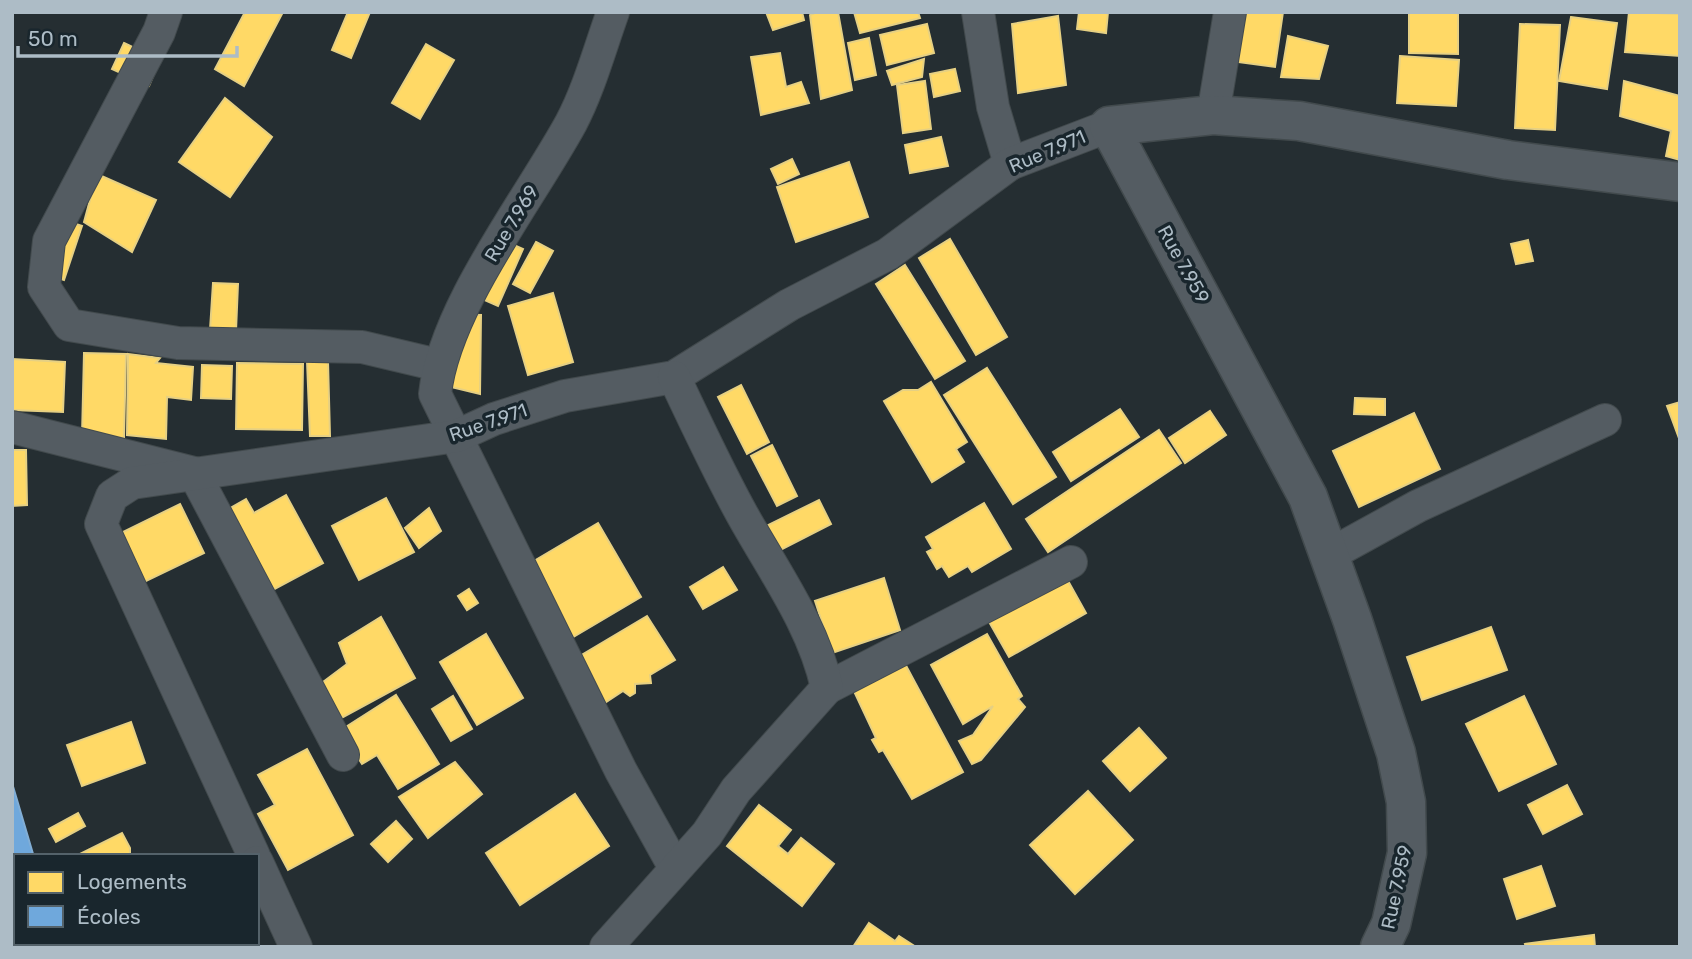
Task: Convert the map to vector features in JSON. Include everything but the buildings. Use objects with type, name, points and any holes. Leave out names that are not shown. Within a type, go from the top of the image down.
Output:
[{"type":"street","points":[[166,12],[159,32],[49,241],[44,287],[69,325],[178,343],[362,347],[438,365]]},
{"type":"street","name":"Rue 7.969","points":[[613,12],[573,120],[481,274],[438,365],[435,394],[621,771],[675,868]]},
{"type":"street","points":[[978,12],[993,107],[1010,164]]},
{"type":"street","points":[[1213,115],[1230,12]]},
{"type":"street","points":[[1109,126],[1213,115],[1299,121],[1508,160],[1680,182]]},
{"type":"street","name":"Rue 7.971","points":[[253,854],[101,524],[112,496],[132,483],[457,436],[494,419],[565,396],[674,377],[789,305],[888,254],[1010,164],[1109,126]]},
{"type":"street","name":"Rue 7.959","points":[[1109,126],[1271,423],[1308,497],[1396,753],[1406,802],[1407,853],[1391,923],[1380,947]]},
{"type":"street","points":[[674,377],[740,512],[810,638],[821,662],[827,688]]},
{"type":"street","points":[[1329,555],[1418,506],[1605,420]]},
{"type":"street","points":[[12,427],[194,474],[343,755]]},
{"type":"street","points":[[606,947],[707,834],[736,790],[827,688],[1071,562]]},
{"type":"street","points":[[259,866],[296,947]]}]
